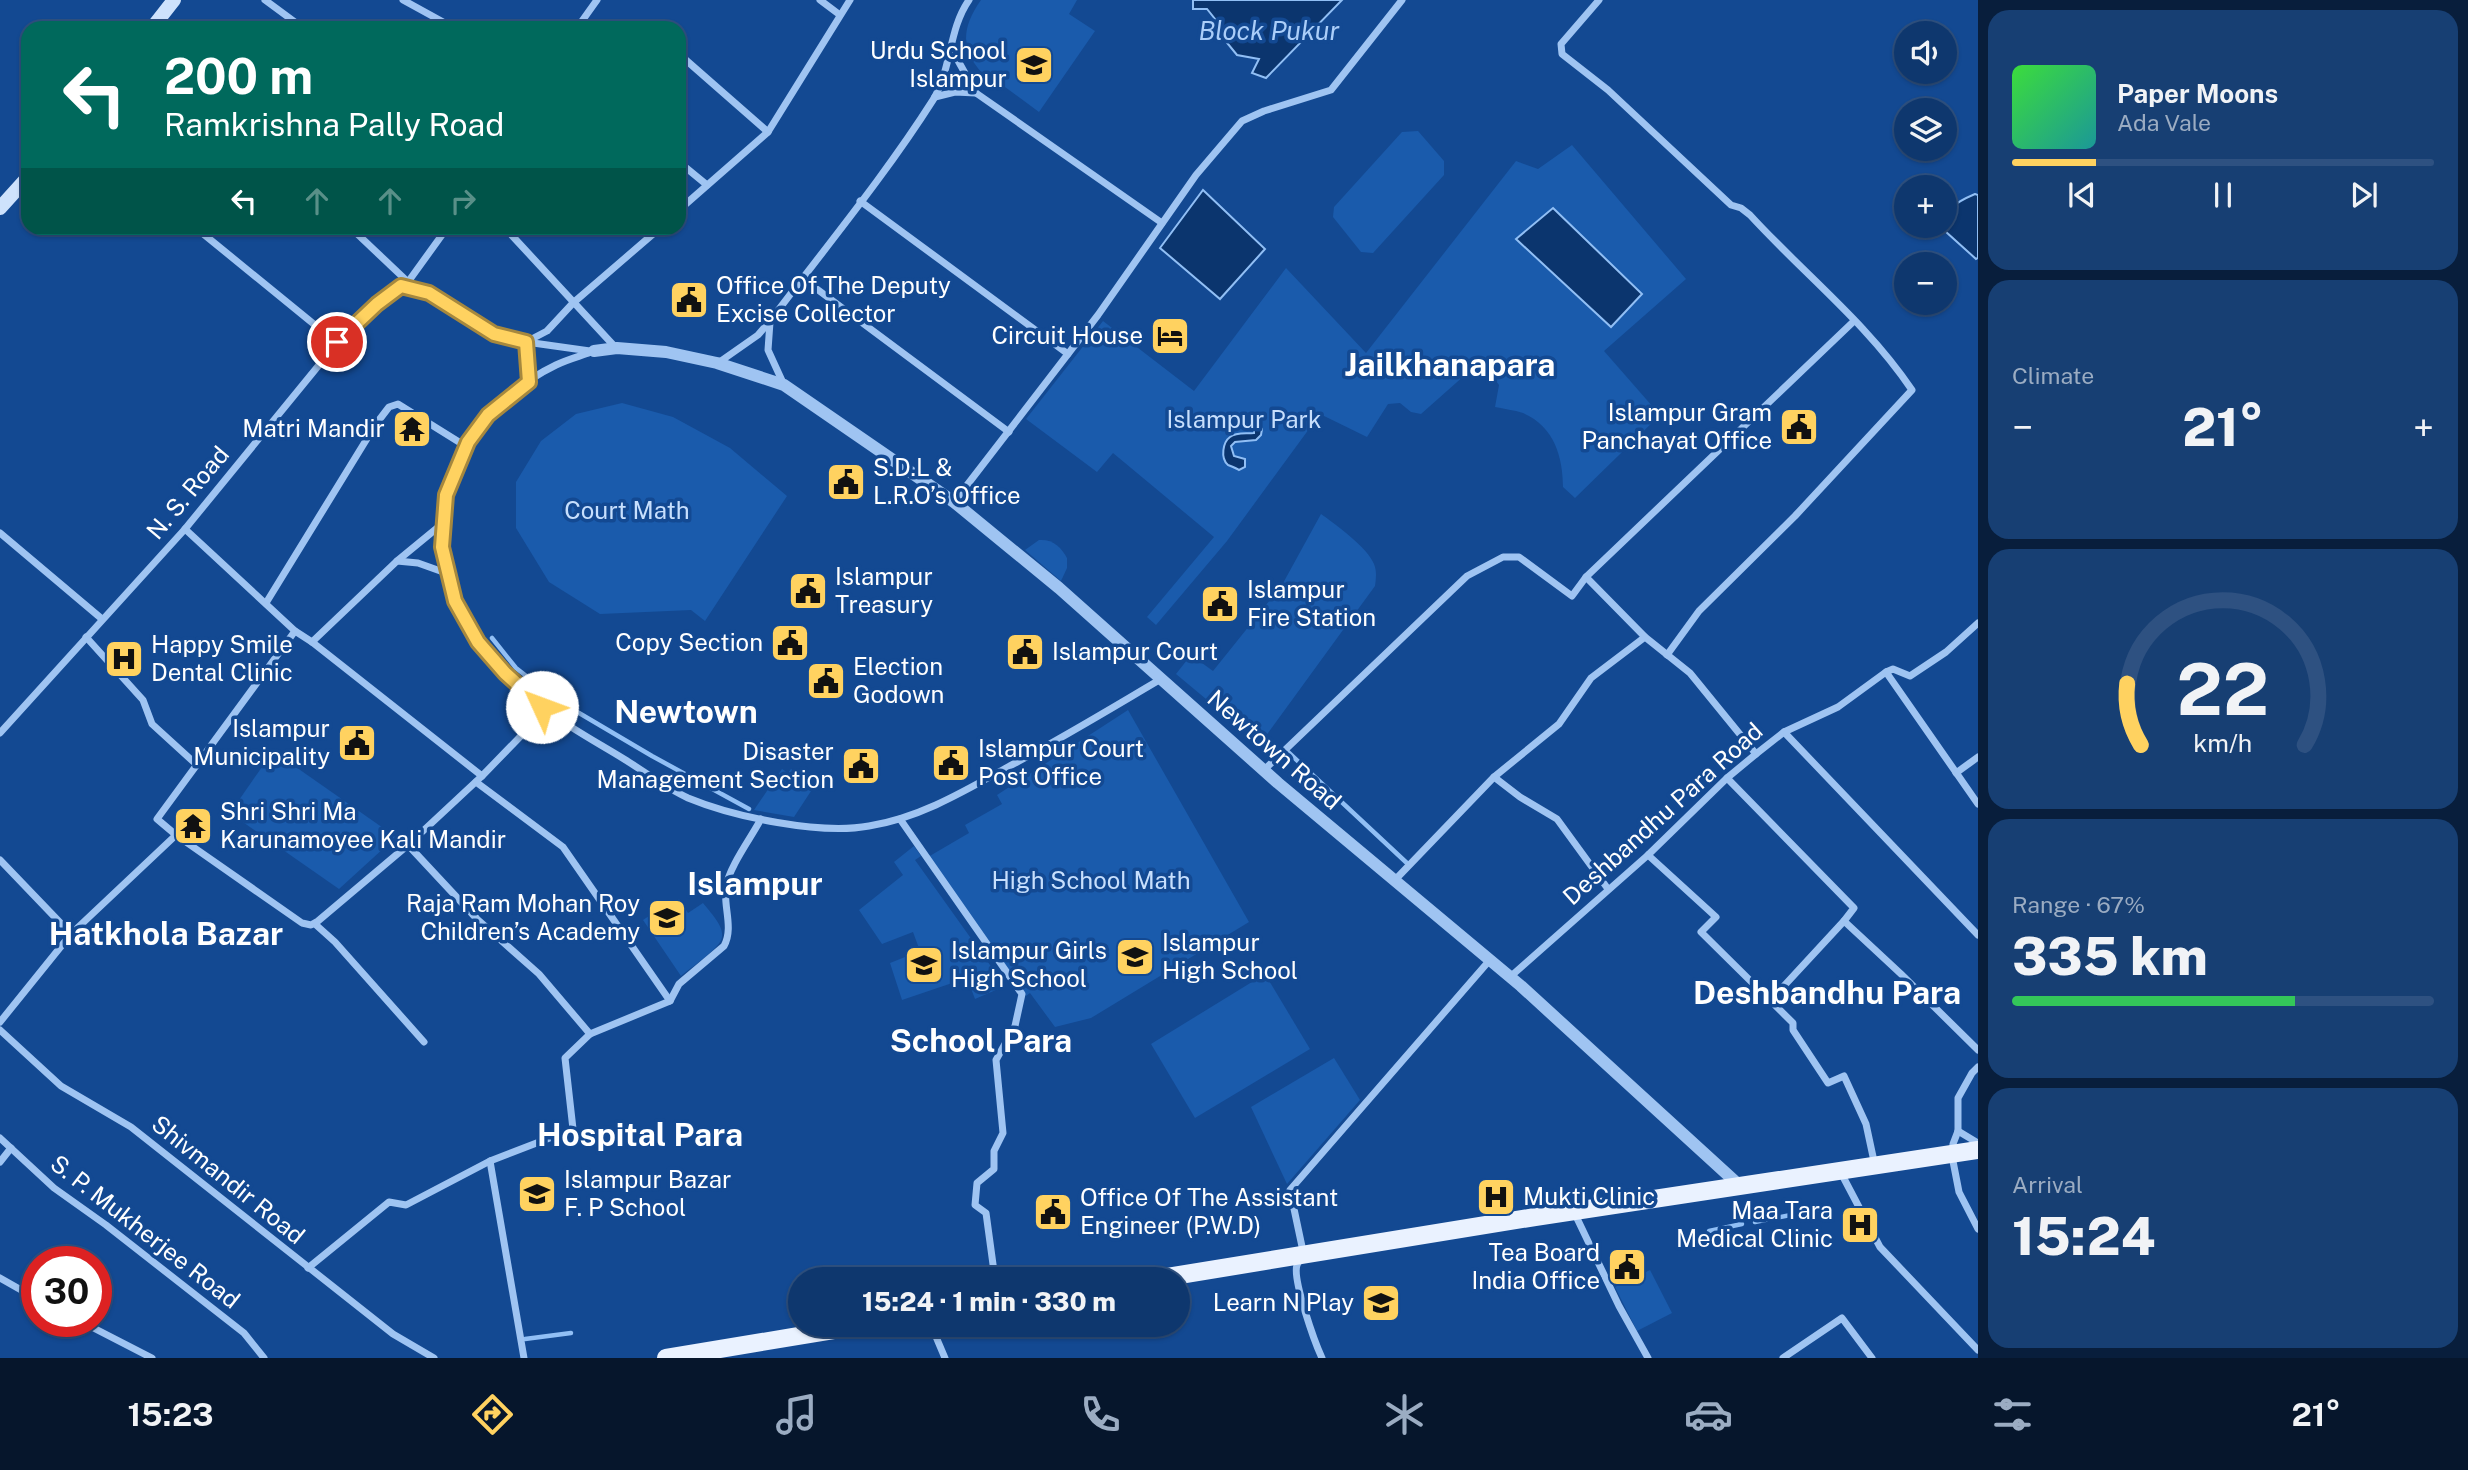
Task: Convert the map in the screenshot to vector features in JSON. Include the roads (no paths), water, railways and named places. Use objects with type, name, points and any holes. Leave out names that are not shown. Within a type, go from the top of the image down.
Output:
[{"type":"main road","points":[[158,21],[174,0]]},
{"type":"main road","points":[[0,208],[21,185]]},
{"type":"main road","points":[[1190,1274],[1574,1211],[1978,1150]]},
{"type":"main road","points":[[667,1358],[792,1337]]},
{"type":"street","points":[[265,0],[294,21]]},
{"type":"street","points":[[403,0],[441,21]]},
{"type":"street","points":[[582,21],[597,0]]},
{"type":"street","points":[[820,0],[840,15]]},
{"type":"street","points":[[686,204],[768,132],[850,0]]},
{"type":"street","points":[[718,363],[758,335],[770,321],[935,97],[960,13],[970,0]]},
{"type":"street","points":[[954,502],[1068,354],[1195,175],[1242,121],[1264,111],[1331,90],[1402,0]]},
{"type":"street","points":[[1599,0],[1561,44],[1562,54],[1608,90],[1731,205],[1750,215],[1869,334],[1895,364],[1912,390],[1795,516],[1699,611],[1667,655]]},
{"type":"street","points":[[951,48],[976,93],[1162,223]]},
{"type":"street","points":[[686,60],[768,132]]},
{"type":"street","points":[[935,97],[955,92],[976,93]]},
{"type":"street","points":[[686,168],[707,186]]},
{"type":"street","points":[[860,201],[1068,354]]},
{"type":"street","points":[[204,235],[337,342]]},
{"type":"street","points":[[358,235],[405,284],[429,293],[494,334],[526,342],[594,351]]},
{"type":"street","name":"N. S. Road","points":[[0,733],[185,529],[337,342],[377,304],[405,284],[442,235]]},
{"type":"street","points":[[511,235],[617,348]]},
{"type":"street","points":[[526,342],[547,331],[573,303],[652,235]]},
{"type":"street","points":[[802,278],[1009,432]]},
{"type":"street","points":[[770,321],[768,350],[784,385]]},
{"type":"street","points":[[1264,770],[1467,576],[1503,557],[1519,557],[1572,596],[1586,577],[1853,322]]},
{"type":"street","points":[[526,342],[529,382]]},
{"type":"street","name":"Newtown Road","points":[[594,351],[617,348],[666,352],[718,363],[784,385],[954,502],[1059,589],[1264,770],[1510,977],[1740,1186]]},
{"type":"street","points":[[594,351],[556,365],[529,382],[488,415],[467,447],[446,495],[442,524],[446,573],[455,601],[478,642],[505,673],[546,710],[677,793],[761,819],[824,828],[867,827],[900,819],[956,796],[1161,679]]},
{"type":"street","points":[[266,603],[389,407],[398,404],[467,447]]},
{"type":"street","points":[[312,642],[397,561],[442,524]]},
{"type":"street","points":[[185,529],[295,631],[482,776]]},
{"type":"street","points":[[0,533],[102,619]]},
{"type":"street","points":[[397,561],[418,563],[446,573]]},
{"type":"street","points":[[1586,577],[1644,637],[1690,673],[1755,754]]},
{"type":"street","points":[[1978,623],[1946,652],[1910,676],[1893,669],[1886,672],[1978,804]]},
{"type":"street","points":[[295,631],[157,819],[302,923],[315,924],[408,845],[476,782],[546,710]]},
{"type":"street","points":[[86,637],[144,700],[152,724],[197,765]]},
{"type":"street","points":[[1394,881],[1494,777],[1559,724],[1591,678],[1644,637]]},
{"type":"street","name":"Deshbandhu Para Road","points":[[1510,977],[1648,855],[1755,754],[1784,732],[1838,707],[1886,672]]},
{"type":"street","points":[[1784,732],[1978,935]]},
{"type":"street","points":[[1956,774],[1978,757]]},
{"type":"street","points":[[1494,777],[1557,819],[1608,889]]},
{"type":"street","points":[[1727,778],[1854,908],[1770,1001]]},
{"type":"street","points":[[476,782],[563,847],[670,1001]]},
{"type":"street","points":[[308,1268],[389,1202],[406,1205],[490,1161],[573,1129],[565,1058],[590,1034],[670,1001],[679,984],[724,946],[728,938],[725,896],[728,878],[761,819]]},
{"type":"street","points":[[900,819],[1022,994],[1015,1026],[996,1060],[1003,1133],[995,1151],[994,1169],[977,1183],[975,1205],[986,1213],[993,1267]]},
{"type":"street","points":[[0,1022],[71,934],[176,835]]},
{"type":"street","points":[[408,845],[477,919],[539,974],[590,1034]]},
{"type":"street","points":[[1648,855],[1716,917],[1701,932],[1793,1023],[1793,1030],[1828,1083],[1844,1076],[1866,1124],[1875,1166]]},
{"type":"street","points":[[0,860],[71,934]]},
{"type":"street","points":[[1844,920],[1978,1050]]},
{"type":"street","points":[[315,924],[424,1042]]},
{"type":"street","points":[[1322,1358],[1313,1338],[1297,1279],[1296,1266],[1304,1256],[1290,1190],[1489,961]]},
{"type":"street","name":"Shivmandir Road","points":[[0,1030],[61,1086],[131,1127],[393,1334],[434,1358]]},
{"type":"street","points":[[1978,1067],[1958,1098],[1958,1132],[1952,1156],[1959,1192],[1978,1229]]},
{"type":"street","points":[[1958,1132],[1978,1143]]},
{"type":"street","name":"S. P. Mukherjee Road","points":[[0,1138],[54,1188],[106,1225],[244,1333],[264,1358]]},
{"type":"street","points":[[0,1163],[11,1148]]},
{"type":"street","points":[[490,1161],[524,1358]]},
{"type":"street","points":[[1839,1171],[1880,1247],[1978,1350]]},
{"type":"street","points":[[1574,1211],[1619,1306],[1648,1358]]},
{"type":"street","points":[[0,1278],[21,1290]]},
{"type":"street","points":[[1783,1358],[1842,1318],[1872,1358]]},
{"type":"street","points":[[111,1337],[152,1358]]},
{"type":"street","points":[[936,1337],[945,1358]]},
{"type":"water","name":"Block Pukur","points":[[1193,0],[1342,0],[1266,78],[1252,73],[1259,59],[1237,55],[1210,22],[1215,19],[1207,9],[1193,9]]},
{"type":"water","points":[[1203,190],[1265,249],[1220,299],[1160,248]]},
{"type":"water","points":[[1978,195],[1976,259],[1953,238],[1957,238],[1957,204]]},
{"type":"water","points":[[1553,208],[1642,294],[1611,327],[1516,239]]},
{"type":"water","points":[[1254,425],[1259,425],[1262,429],[1256,440],[1235,442],[1231,446],[1234,456],[1245,459],[1245,467],[1239,470],[1228,465],[1223,454],[1228,439],[1235,434],[1254,433]]},
{"type":"waterway","points":[[492,638],[516,668],[557,700],[749,809]]},
{"type":"waterway","points":[[1287,751],[1409,865]]},
{"type":"waterway","points":[[1755,1222],[1821,1209]]},
{"type":"waterway","points":[[1709,1231],[1742,1224]]},
{"type":"waterway","points":[[525,1339],[571,1333]]},
{"type":"place","name":"Urdu School Islampur","points":[[1034,65]]},
{"type":"place","name":"Office Of The Deputy Excise Collector","points":[[689,300]]},
{"type":"place","name":"Circuit House","points":[[1170,336]]},
{"type":"place","name":"Islampur Gram Panchayat Office","points":[[1799,427]]},
{"type":"place","name":"Matri Mandir","points":[[412,429]]},
{"type":"place","name":"S.D.L & L.R.O’s Office","points":[[846,482]]},
{"type":"place","name":"Islampur Treasury","points":[[808,591]]},
{"type":"place","name":"Islampur Fire Station","points":[[1220,604]]},
{"type":"place","name":"Copy Section","points":[[790,643]]},
{"type":"place","name":"Islampur Court","points":[[1025,652]]},
{"type":"place","name":"Happy Smile Dental Clinic","points":[[124,659]]},
{"type":"place","name":"Election Godown","points":[[826,681]]},
{"type":"place","name":"Islampur Municipality","points":[[357,743]]},
{"type":"place","name":"Islampur Court Post Office","points":[[951,763]]},
{"type":"place","name":"Disaster Management Section","points":[[861,766]]},
{"type":"place","name":"Shri Shri Ma Karunamoyee Kali Mandir","points":[[193,826]]},
{"type":"place","name":"Raja Ram Mohan Roy Children’s Academy","points":[[667,918]]},
{"type":"place","name":"Islampur High School","points":[[1135,957]]},
{"type":"place","name":"Islampur Girls High School","points":[[924,965]]},
{"type":"place","name":"Islampur Bazar F. P School","points":[[537,1194]]},
{"type":"place","name":"Mukti Clinic","points":[[1496,1197]]},
{"type":"place","name":"Office Of The Assistant Engineer (P.W.D)","points":[[1053,1212]]},
{"type":"place","name":"Maa Tara Medical Clinic","points":[[1860,1225]]},
{"type":"place","name":"Tea Board India Office","points":[[1627,1267]]},
{"type":"place","name":"Learn N Play","points":[[1381,1303]]},
{"type":"district","name":"Jailkhanapara","points":[[1450,365]]},
{"type":"district","name":"Newtown","points":[[686,712]]},
{"type":"district","name":"Islampur","points":[[755,884]]},
{"type":"district","name":"Hatkhola Bazar","points":[[166,934]]},
{"type":"district","name":"Deshbandhu Para","points":[[1827,993]]},
{"type":"district","name":"School Para","points":[[981,1041]]},
{"type":"district","name":"Hospital Para","points":[[640,1135]]},
{"type":"park label","name":"Islampur Park","points":[[1244,420]]},
{"type":"park label","name":"Court Math","points":[[627,511]]},
{"type":"park label","name":"High School Math","points":[[1091,881]]}]
